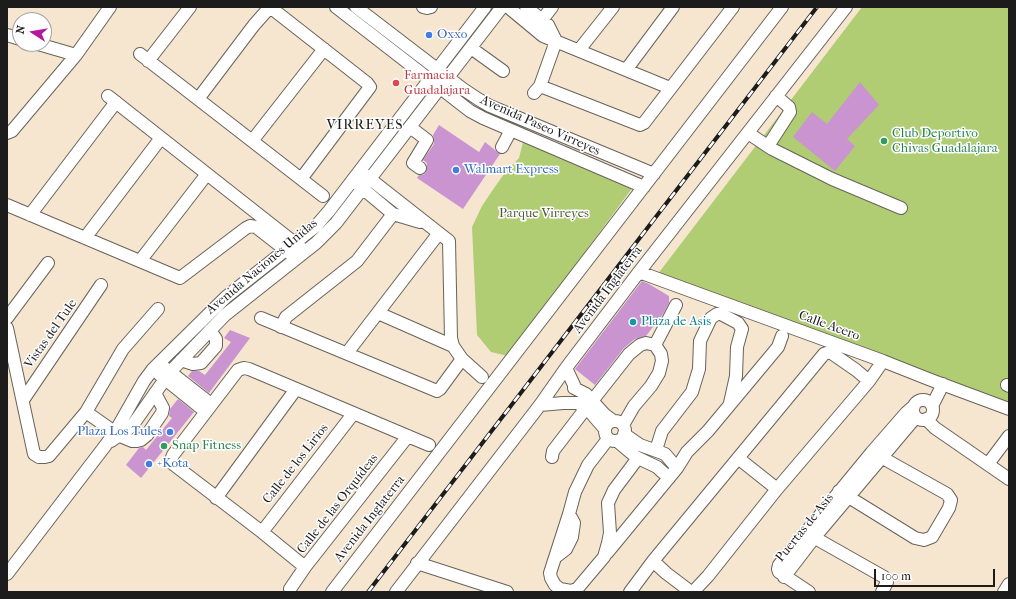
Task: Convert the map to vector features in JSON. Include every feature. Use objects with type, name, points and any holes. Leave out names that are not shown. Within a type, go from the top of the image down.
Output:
[{"type":"street","points":[[7,133],[12,131],[76,55],[110,7]]},
{"type":"street","points":[[190,7],[144,58],[323,196]]},
{"type":"street","points":[[254,25],[257,7]]},
{"type":"street","points":[[198,99],[254,25],[270,7],[367,83],[370,87],[301,179]]},
{"type":"street","name":"Avenida Paseo Virreyes","points":[[336,7],[470,111],[644,187]]},
{"type":"street","name":"Avenida Paseo Virreyes","points":[[356,7],[463,89],[490,106],[654,174]]},
{"type":"street","points":[[423,7],[431,7]]},
{"type":"street","name":"Avenida Naciones Unidas","points":[[120,431],[144,381],[156,366],[291,246],[316,226],[485,7]]},
{"type":"street","name":"Avenida Naciones Unidas","points":[[7,574],[106,446],[120,431],[142,413],[167,375],[210,330],[220,310],[300,256],[316,243],[336,223],[502,7]]},
{"type":"street","points":[[508,7],[543,36],[670,88]]},
{"type":"street","points":[[526,7],[548,25],[556,41],[537,90],[640,125],[644,123],[732,7]]},
{"type":"street","points":[[542,20],[552,7]]},
{"type":"street","points":[[579,50],[613,7]]},
{"type":"street","points":[[626,70],[673,7]]},
{"type":"street","name":"Avenida Inglaterra","points":[[332,592],[782,7]]},
{"type":"street","name":"Avenida Inglaterra","points":[[396,592],[540,405],[566,368],[639,272],[846,7]]},
{"type":"street","points":[[52,48],[76,55]]},
{"type":"street","points":[[471,48],[503,71]]},
{"type":"street","points":[[252,141],[324,49]]},
{"type":"street","points":[[768,146],[790,112],[789,107],[776,96]]},
{"type":"street","points":[[30,215],[112,99],[207,174],[291,246],[300,256]]},
{"type":"street","points":[[410,127],[427,140],[413,163],[420,168]]},
{"type":"street","points":[[502,147],[511,130]]},
{"type":"street","points":[[546,145],[552,131]]},
{"type":"street","points":[[748,133],[768,146],[832,179],[901,208]]},
{"type":"street","points":[[85,238],[161,138]]},
{"type":"street","points":[[140,261],[207,174]]},
{"type":"street","points":[[356,175],[393,214],[427,224]]},
{"type":"street","points":[[366,184],[427,224],[449,241],[453,346],[462,359],[482,378]]},
{"type":"street","points":[[7,205],[180,278],[250,226],[256,227],[291,246]]},
{"type":"street","points":[[281,327],[286,317],[357,261],[393,214]]},
{"type":"street","points":[[347,353],[439,233]]},
{"type":"street","points":[[7,318],[48,263]]},
{"type":"street","name":"Calle Acero","points":[[639,272],[883,361],[1009,409]]},
{"type":"street","name":"Vistas del Tule","points":[[23,400],[101,285]]},
{"type":"street","points":[[655,345],[676,305]]},
{"type":"street","name":"Vistas del Tule","points":[[7,328],[34,454],[40,457],[49,456],[88,409],[123,349],[158,309]]},
{"type":"street","points":[[378,313],[453,346]]},
{"type":"street","points":[[656,450],[662,430],[692,392],[699,370],[700,341],[711,318],[717,314],[721,314],[738,323],[742,329],[737,347],[736,376],[729,406]]},
{"type":"street","points":[[261,318],[437,391],[462,359]]},
{"type":"street","points":[[181,360],[194,364],[201,364],[216,346],[216,340],[210,330]]},
{"type":"street","points":[[552,457],[553,451],[629,354],[640,345],[646,343],[655,345],[661,354],[662,362],[659,373],[651,386],[588,465],[575,492],[570,514],[574,523],[572,537],[566,549],[556,556],[550,573],[555,585],[560,589],[571,591],[577,589],[669,478],[687,452],[708,431],[756,374],[778,347],[782,336]]},
{"type":"street","points":[[630,592],[653,561],[824,354],[830,352],[869,381]]},
{"type":"street","points":[[653,561],[666,573],[692,592],[708,576],[777,489],[869,381],[883,361]]},
{"type":"street","points":[[156,366],[208,408]]},
{"type":"street","points":[[737,366],[756,374]]},
{"type":"street","points":[[305,568],[262,532],[173,464],[171,460],[173,455],[238,370],[244,368],[249,369],[353,414],[430,445]]},
{"type":"street","points":[[565,403],[574,388],[566,368]]},
{"type":"street","name":"Puertas de Asis","points":[[809,592],[784,577],[810,535],[877,455],[922,410],[928,391],[937,382]]},
{"type":"street","points":[[574,388],[586,394],[589,405],[615,431],[638,458],[657,467],[669,478]]},
{"type":"street","points":[[216,498],[296,389]]},
{"type":"street","points":[[88,409],[132,441],[137,441],[141,440],[147,435],[163,410],[155,393]]},
{"type":"street","points":[[540,405],[578,403],[589,405]]},
{"type":"street","points":[[922,410],[935,428],[1009,479]]},
{"type":"street","name":"Calle de los Lirios","points":[[262,532],[353,414]]},
{"type":"street","points":[[615,431],[640,445],[656,450],[667,456],[677,468]]},
{"type":"street","name":"Calle de las Orquídeas","points":[[290,589],[408,436]]},
{"type":"street","points":[[988,464],[1009,436]]},
{"type":"street","name":"Puertas de Asis","points":[[844,494],[915,538],[924,540],[932,537],[949,508],[951,500],[947,494],[877,455]]},
{"type":"street","points":[[604,557],[609,538],[608,503],[614,490],[638,458]]},
{"type":"street","points":[[738,458],[777,489]]},
{"type":"street","points":[[609,518],[627,529]]},
{"type":"street","points":[[810,535],[884,577],[887,582],[884,590]]},
{"type":"street","points":[[418,563],[507,592]]},
{"type":"street","points":[[707,592],[708,576]]},
{"type":"street","points":[[1004,592],[1009,584]]},
{"type":"green space","name":"Club Deportivo Chivas Guadalajara","points":[[862,7],[1009,7],[1009,405],[657,275]]},
{"type":"green space","name":"Parque Virreyes","points":[[523,142],[633,187],[508,356],[491,352],[477,335],[472,227],[482,206],[492,191],[504,174],[519,158]]},
{"type":"building","points":[[860,82],[879,105],[847,139],[855,146],[835,171],[793,137],[812,112],[827,124]]},
{"type":"building","name":"Walmart Express","points":[[439,125],[479,152],[485,142],[500,154],[463,209],[417,178],[419,175],[423,175],[426,172],[427,163],[423,160],[434,144],[433,135]]},
{"type":"building","name":"Plaza de Asis","points":[[642,281],[669,296],[669,303],[663,314],[646,336],[635,339],[624,348],[595,385],[575,369]]},
{"type":"building","points":[[230,330],[250,338],[209,393],[188,376],[192,371],[199,371],[205,375],[231,342],[224,338]]},
{"type":"building","name":"Plaza Los Tules","points":[[178,399],[194,412],[141,478],[126,465],[139,448],[143,447],[146,450],[172,418],[169,416],[170,409]]},
{"type":"railway","points":[[368,592],[817,7]]},
{"type":"place","name":"Oxxo","points":[[429,35]]},
{"type":"place","name":"Farmacia Guadalajara","points":[[396,83]]},
{"type":"place","name":"Club Deportivo Chivas Guadalajara","points":[[884,141]]},
{"type":"place","name":"Walmart Express","points":[[456,170]]},
{"type":"place","name":"Plaza de Asis","points":[[633,322]]},
{"type":"place","name":"Plaza Los Tules","points":[[170,432]]},
{"type":"place","name":"Snap Fitness","points":[[164,446]]},
{"type":"place","name":"+Kota","points":[[149,464]]},
{"type":"district","name":"VIRREYES","points":[[365,126]]}]
